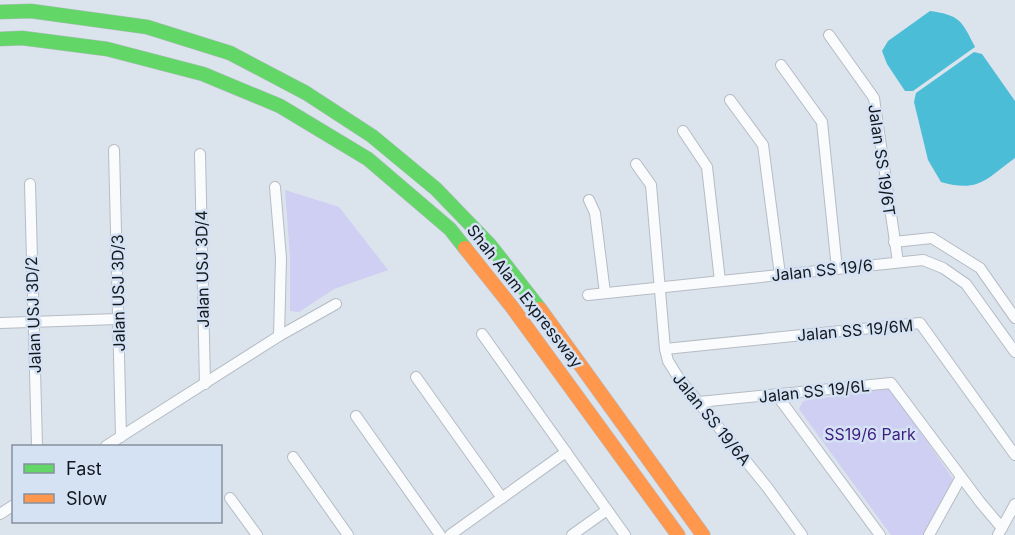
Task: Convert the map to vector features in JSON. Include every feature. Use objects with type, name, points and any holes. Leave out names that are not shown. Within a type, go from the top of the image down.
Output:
[{"type":"highway","points":[[0,5],[31,11]]},
{"type":"highway","name":"Shah Alam Expressway","points":[[0,12],[31,11],[147,27],[230,53],[306,93],[372,136],[436,189],[490,245],[538,307],[703,535]]},
{"type":"highway","name":"Shah Alam Expressway","points":[[0,39],[22,38],[107,49],[203,74],[280,105],[368,159],[450,229],[512,307],[678,535]]},
{"type":"street","name":"Jalan SS 19/6T","points":[[829,35],[874,98],[898,262]]},
{"type":"street","points":[[781,65],[822,122],[837,269]]},
{"type":"street","points":[[730,100],[763,145],[780,275]]},
{"type":"street","points":[[682,131],[707,167],[720,281]]},
{"type":"street","name":"Jalan USJ 3D/3","points":[[114,150],[121,437]]},
{"type":"street","name":"Jalan USJ 3D/4","points":[[200,154],[205,384]]},
{"type":"street","name":"Jalan SS 19/6A","points":[[636,164],[651,185],[665,349],[668,361],[802,535]]},
{"type":"street","name":"Jalan USJ 3D/2","points":[[30,184],[37,445]]},
{"type":"street","points":[[275,187],[281,258],[279,336]]},
{"type":"street","points":[[589,200],[595,213],[605,293]]},
{"type":"street","points":[[894,242],[932,238],[980,268],[1015,318]]},
{"type":"street","name":"Jalan SS 19/6","points":[[588,295],[923,260],[943,268],[966,284],[1015,352]]},
{"type":"street","points":[[109,445],[279,336],[336,304]]},
{"type":"street","points":[[0,323],[118,319]]},
{"type":"street","name":"Jalan SS 19/6M","points":[[665,349],[920,322],[1015,455]]},
{"type":"street","points":[[482,334],[625,535]]},
{"type":"street","points":[[416,376],[502,498]]},
{"type":"street","name":"Jalan SS 19/6L","points":[[699,402],[891,383],[1000,532]]},
{"type":"street","points":[[776,394],[880,535]]},
{"type":"street","points":[[356,416],[440,535]]},
{"type":"street","points":[[450,535],[566,452]]},
{"type":"street","points":[[293,457],[348,535]]},
{"type":"street","points":[[930,535],[961,477]]},
{"type":"street","points":[[230,498],[257,535]]},
{"type":"street","points":[[1000,532],[1015,504]]},
{"type":"street","points":[[572,535],[607,510]]},
{"type":"green space","points":[[285,190],[339,207],[388,270],[334,289],[299,312],[290,311],[290,256]]},
{"type":"green space","name":"SS19/6 Park","points":[[890,388],[953,479],[923,535],[891,535],[799,409],[803,401]]},
{"type":"water","points":[[930,11],[954,17],[959,21],[975,47],[913,91],[905,91],[887,64],[882,51],[888,41]]},
{"type":"water","points":[[974,52],[982,54],[1015,101],[1015,158],[981,182],[965,186],[954,185],[941,182],[928,160],[914,102],[916,93]]},
{"type":"traffic: fast","points":[[0,12],[31,11],[147,27],[230,53],[306,93],[372,136],[436,189],[490,245],[540,309]]},
{"type":"traffic: fast","points":[[0,39],[22,38],[107,49],[203,74],[280,106],[368,159],[450,229],[465,248]]},
{"type":"traffic: slow","points":[[465,248],[512,307],[678,535]]},
{"type":"traffic: slow","points":[[540,309],[703,535]]}]
